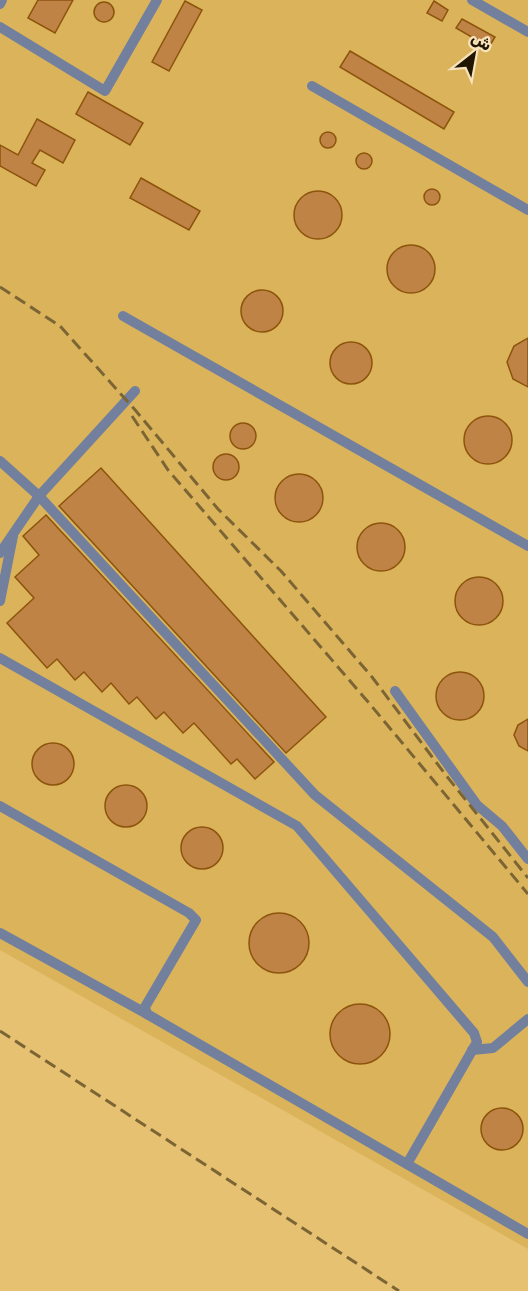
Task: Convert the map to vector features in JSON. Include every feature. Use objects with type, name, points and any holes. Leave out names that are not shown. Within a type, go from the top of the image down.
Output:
[{"type":"lane","points":[[0,27],[105,91],[157,0]]},
{"type":"lane","points":[[472,0],[528,32]]},
{"type":"lane","points":[[312,86],[528,210]]},
{"type":"lane","points":[[123,316],[528,546]]},
{"type":"lane","points":[[0,553],[14,529],[39,496],[135,391]]},
{"type":"lane","points":[[0,461],[39,496],[315,795],[493,937],[528,982]]},
{"type":"lane","points":[[0,601],[14,529]]},
{"type":"lane","points":[[0,658],[297,826],[474,1033],[477,1042],[407,1164]]},
{"type":"lane","points":[[395,691],[477,805],[502,826],[528,859]]},
{"type":"lane","points":[[0,806],[189,913],[196,920],[146,1007],[147,1014]]},
{"type":"lane","points":[[0,933],[147,1014],[528,1234]]},
{"type":"lane","points":[[472,1050],[493,1048],[528,1019]]},
{"type":"shaded area","points":[[0,0],[528,0],[528,1249],[0,950]]},
{"type":"building","points":[[38,0],[73,0],[55,33],[28,18]]},
{"type":"building","points":[[185,1],[202,10],[169,71],[152,62]]},
{"type":"building","points":[[434,1],[448,10],[442,21],[427,13]]},
{"type":"building","points":[[100,2],[108,2],[114,8],[114,16],[108,22],[100,22],[94,16],[94,8]]},
{"type":"building","points":[[462,19],[495,37],[489,47],[456,28]]},
{"type":"building","points":[[350,51],[454,112],[444,129],[340,67]]},
{"type":"building","points":[[88,92],[143,123],[130,145],[76,114]]},
{"type":"building","points":[[37,119],[75,140],[63,163],[40,150],[32,163],[45,170],[36,186],[0,166],[0,145],[18,155]]},
{"type":"building","points":[[325,132],[331,132],[336,140],[334,146],[325,148],[320,143],[320,137]]},
{"type":"building","points":[[361,153],[367,153],[372,161],[370,167],[361,169],[356,164],[356,158]]},
{"type":"building","points":[[141,178],[200,211],[189,230],[130,198]]},
{"type":"building","points":[[429,189],[435,189],[440,197],[438,203],[429,205],[424,200],[424,194]]},
{"type":"building","points":[[313,191],[323,191],[335,198],[342,210],[342,220],[335,232],[323,239],[313,239],[298,228],[294,220],[294,210],[305,195]]},
{"type":"building","points":[[406,245],[416,245],[428,252],[435,264],[435,274],[428,286],[416,293],[406,293],[391,282],[387,274],[387,264],[398,249]]},
{"type":"building","points":[[262,290],[270,291],[277,296],[282,303],[282,319],[277,326],[270,331],[262,332],[254,331],[247,326],[242,319],[241,311],[242,303],[247,296],[254,291]]},
{"type":"building","points":[[528,338],[528,387],[513,379],[507,362],[514,346]]},
{"type":"building","points":[[351,342],[359,343],[366,348],[371,355],[371,371],[366,378],[359,383],[351,384],[343,383],[336,378],[331,371],[330,363],[331,355],[336,348],[343,343]]},
{"type":"building","points":[[483,416],[493,416],[505,423],[512,435],[512,445],[505,457],[493,464],[483,464],[468,453],[464,445],[464,435],[475,420]]},
{"type":"building","points":[[243,423],[252,427],[256,436],[252,445],[243,449],[234,445],[230,436],[234,427]]},
{"type":"building","points":[[226,454],[235,458],[239,467],[235,476],[226,480],[217,476],[213,467],[217,458]]},
{"type":"building","points":[[101,468],[326,717],[286,753],[59,506]]},
{"type":"building","points":[[294,474],[304,474],[316,481],[323,493],[323,503],[316,515],[304,522],[294,522],[279,511],[275,503],[275,493],[286,478]]},
{"type":"building","points":[[46,515],[274,762],[255,779],[237,759],[231,764],[194,723],[183,733],[164,712],[156,719],[137,697],[129,704],[111,683],[102,692],[84,672],[75,680],[57,659],[47,668],[7,623],[34,598],[15,577],[39,555],[23,536]]},
{"type":"building","points":[[376,523],[386,523],[398,530],[405,542],[405,552],[398,564],[386,571],[376,571],[361,560],[357,552],[357,542],[368,527]]},
{"type":"building","points":[[474,577],[484,577],[496,584],[503,596],[503,606],[496,618],[484,625],[474,625],[459,614],[455,606],[455,596],[466,581]]},
{"type":"building","points":[[455,672],[465,672],[477,679],[484,691],[484,701],[477,713],[465,720],[455,720],[440,709],[436,701],[436,691],[447,676]]},
{"type":"building","points":[[528,719],[528,751],[519,746],[514,735],[518,725]]},
{"type":"building","points":[[53,743],[61,744],[68,749],[73,756],[73,772],[68,779],[61,784],[53,785],[45,784],[38,779],[33,772],[32,764],[33,756],[38,749],[45,744]]},
{"type":"building","points":[[126,785],[134,786],[141,791],[146,798],[146,814],[141,821],[134,826],[126,827],[118,826],[111,821],[106,814],[105,806],[106,798],[111,791],[118,786]]},
{"type":"building","points":[[202,827],[210,828],[217,833],[222,840],[222,856],[217,863],[210,868],[202,869],[194,868],[187,863],[182,856],[181,848],[182,840],[187,833],[194,828]]},
{"type":"building","points":[[273,913],[285,913],[296,918],[304,926],[309,943],[307,955],[296,968],[285,973],[273,973],[262,968],[254,960],[249,949],[249,937],[254,926],[262,918]]},
{"type":"building","points":[[354,1004],[366,1004],[377,1009],[385,1017],[390,1034],[388,1046],[377,1059],[366,1064],[354,1064],[343,1059],[335,1051],[330,1040],[330,1028],[335,1017],[343,1009]]},
{"type":"building","points":[[502,1108],[510,1109],[517,1114],[522,1121],[522,1137],[517,1144],[510,1149],[502,1150],[494,1149],[487,1144],[482,1137],[481,1129],[482,1121],[487,1114],[494,1109]]},
{"type":"railway","points":[[0,287],[60,326],[136,411],[218,509],[281,571],[372,677],[445,774],[528,878]]},
{"type":"railway","points":[[132,416],[168,470],[369,703],[528,894]]},
{"type":"railway","points":[[0,1031],[399,1291]]}]
